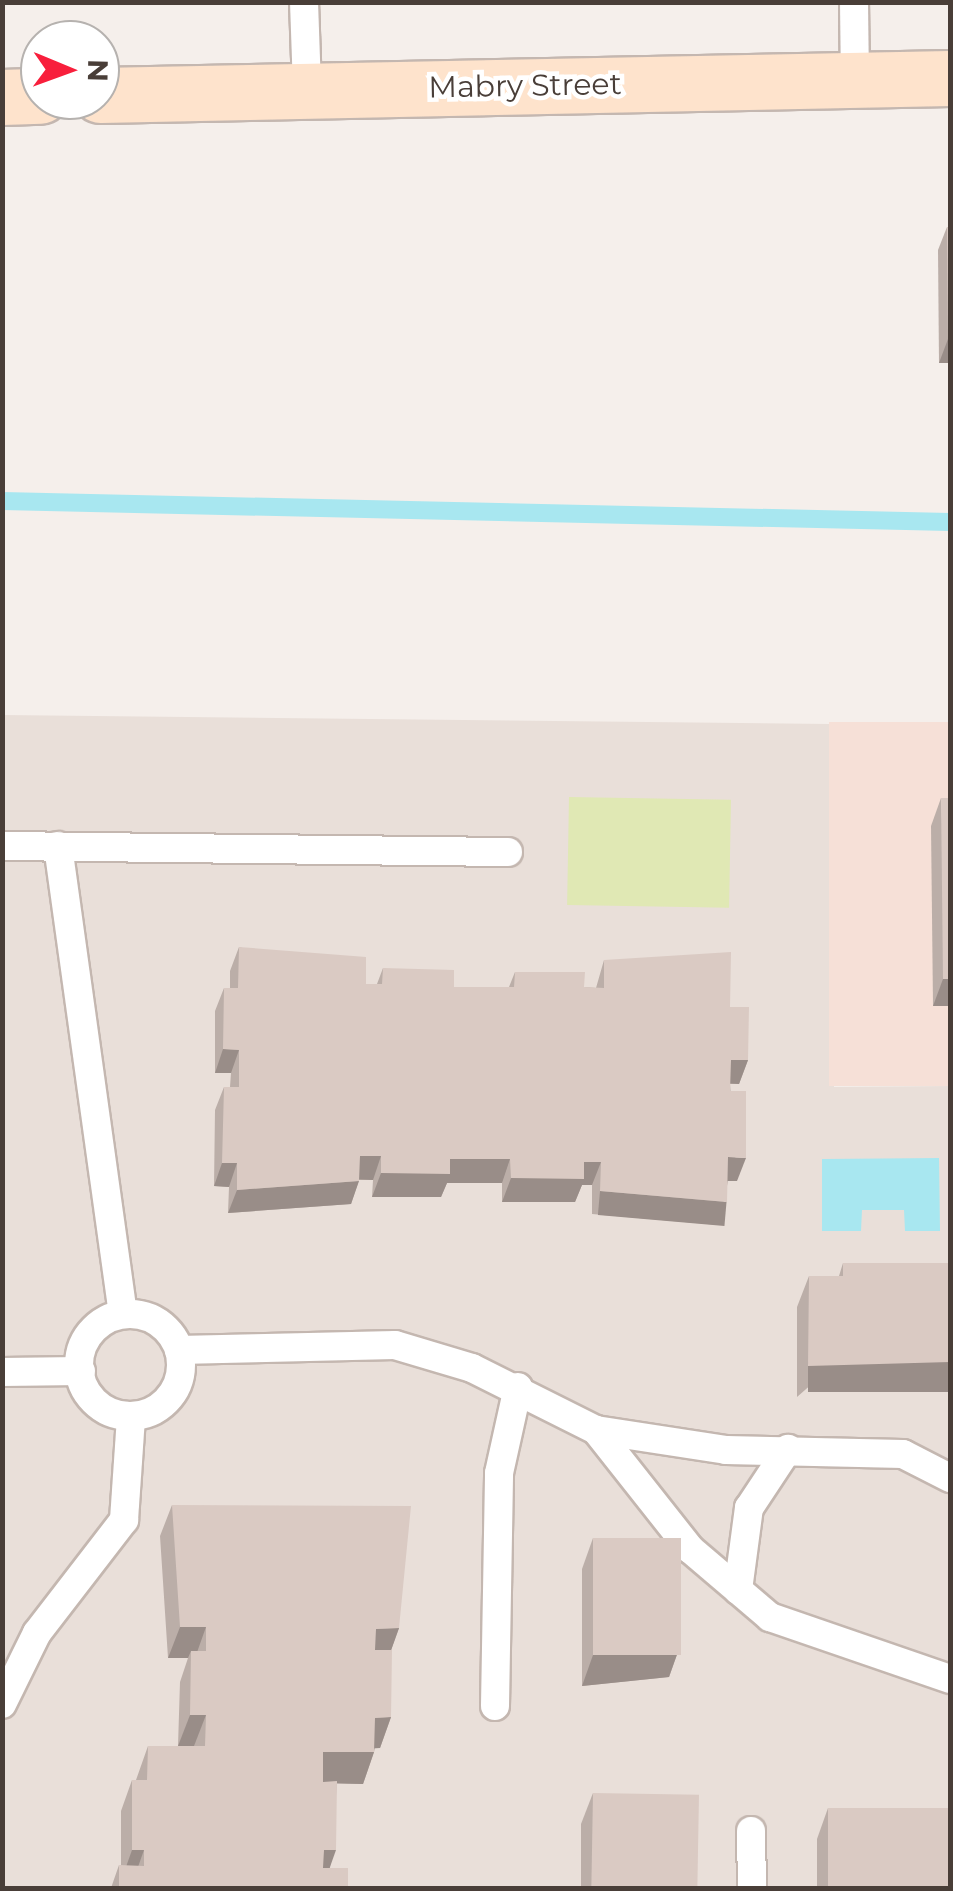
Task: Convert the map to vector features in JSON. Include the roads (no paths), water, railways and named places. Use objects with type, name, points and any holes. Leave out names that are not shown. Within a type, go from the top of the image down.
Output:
[{"type":"street","name":"Mabry Street","points":[[120,94],[950,78]]},
{"type":"lane","points":[[304,2],[307,90]]},
{"type":"lane","points":[[854,2],[855,80]]},
{"type":"lane","points":[[2,846],[508,852]]},
{"type":"lane","points":[[58,846],[123,1314]]},
{"type":"lane","points":[[123,1314],[158,1322],[178,1350],[175,1389],[131,1416],[101,1406],[80,1371],[92,1330],[123,1314]]},
{"type":"lane","points":[[178,1350],[396,1345],[518,1387],[596,1430],[726,1450],[903,1454],[950,1478]]},
{"type":"lane","points":[[2,1372],[80,1371]]},
{"type":"lane","points":[[495,1706],[499,1473],[518,1387]]},
{"type":"lane","points":[[2,1704],[36,1632],[124,1520],[131,1416]]},
{"type":"lane","points":[[596,1430],[690,1549],[770,1617],[950,1679]]},
{"type":"lane","points":[[738,1590],[748,1508],[788,1449]]},
{"type":"lane","points":[[751,1831],[752,1888]]},
{"type":"water","points":[[939,1158],[940,1231],[905,1231],[904,1210],[862,1210],[861,1231],[822,1231],[822,1159]]},
{"type":"waterway","points":[[2,501],[950,522]]}]
